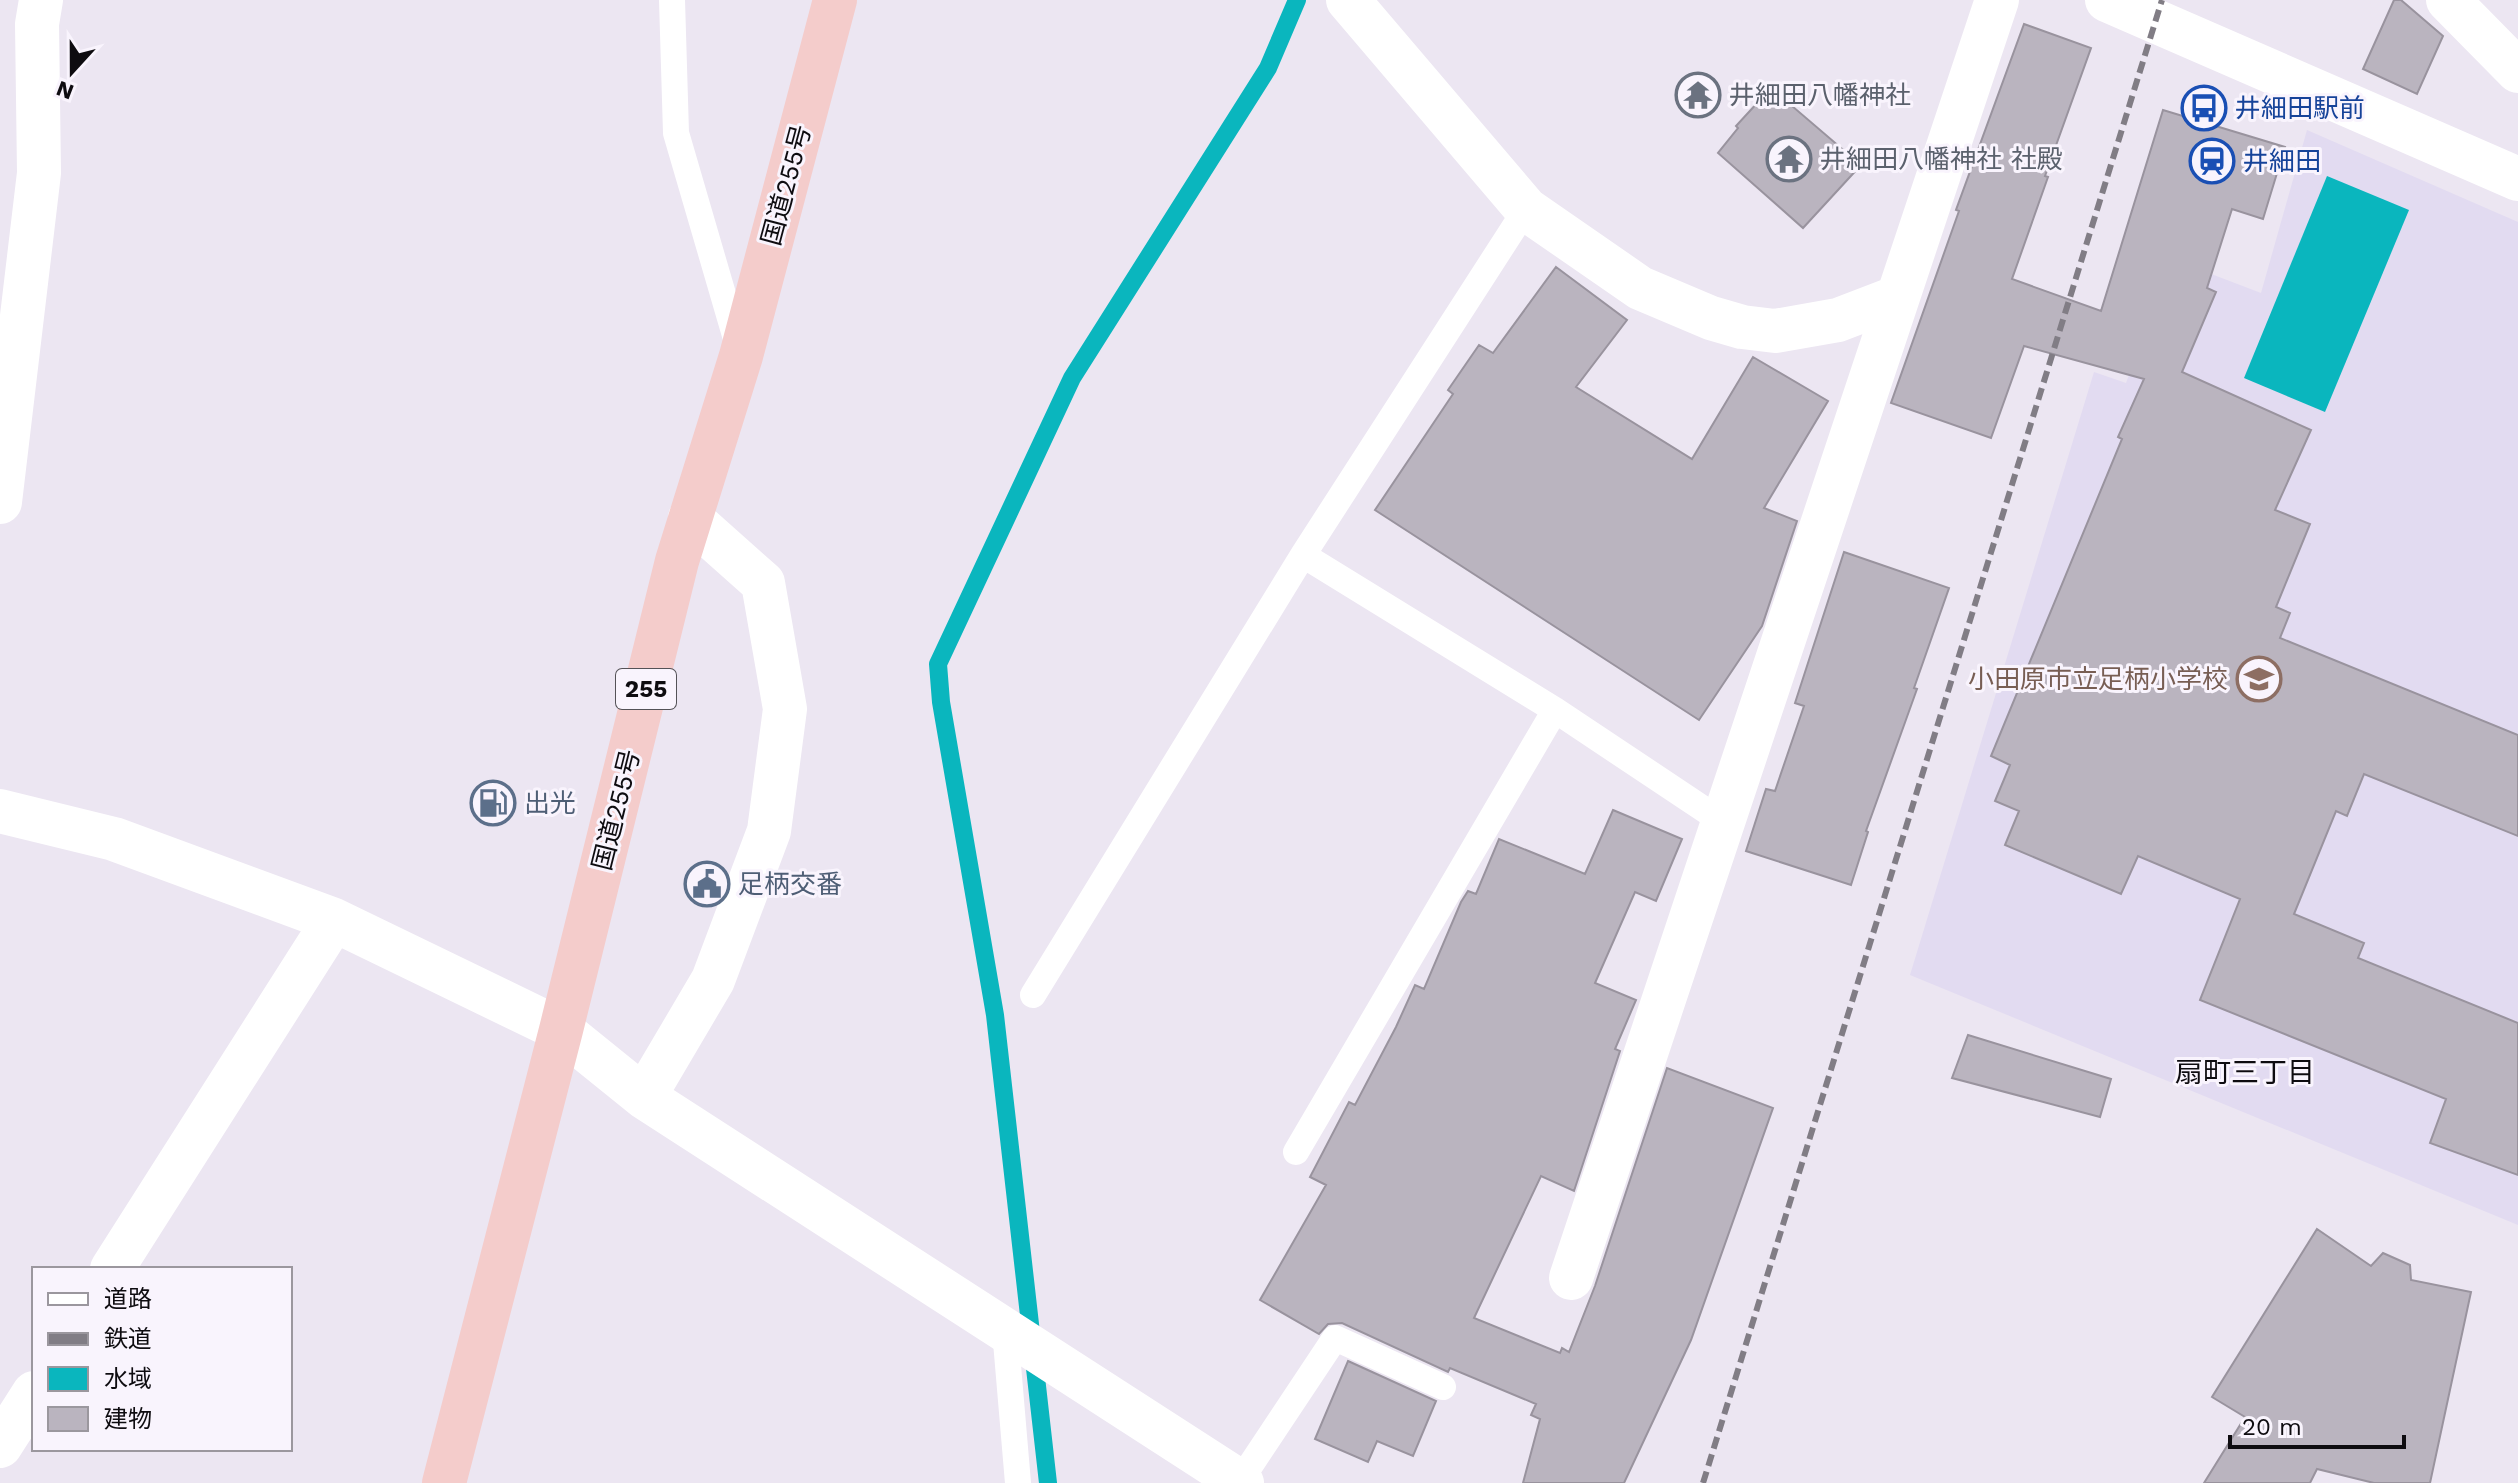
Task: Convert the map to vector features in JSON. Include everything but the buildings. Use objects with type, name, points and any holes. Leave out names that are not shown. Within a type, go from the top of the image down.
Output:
[{"type":"highway","name":"国道255号","points":[[444,1483],[690,518],[741,356],[835,0]]},
{"type":"street","points":[[0,502],[39,173],[37,24],[41,0]]},
{"type":"street","points":[[1348,0],[1526,209],[1640,288],[1711,318],[1742,327],[1775,331],[1838,320],[1898,297]]},
{"type":"street","points":[[1571,1278],[1997,0]]},
{"type":"street","points":[[2107,0],[2518,179]]},
{"type":"street","points":[[2448,0],[2518,71]]},
{"type":"street","points":[[644,1097],[713,980],[769,831],[785,709],[763,583],[690,518]]},
{"type":"street","points":[[0,811],[114,839],[334,920],[561,1030],[644,1097],[1241,1482]]},
{"type":"street","points":[[113,1267],[334,920]]},
{"type":"street","points":[[0,1446],[32,1396]]},
{"type":"lane","points":[[672,0],[676,133],[741,356]]},
{"type":"lane","points":[[1033,995],[1303,555],[1526,209]]},
{"type":"lane","points":[[1303,555],[1555,710],[1723,822]]},
{"type":"lane","points":[[1296,1152],[1555,710]]},
{"type":"lane","points":[[1005,1330],[1018,1483]]},
{"type":"lane","points":[[1241,1482],[1335,1338],[1443,1387]]},
{"type":"shaded area","name":"小田原市立足柄小学校","points":[[2307,130],[2518,222],[2518,1225],[1910,975],[2094,372],[2126,383],[2172,259],[2261,293]]},
{"type":"water","points":[[2327,176],[2409,210],[2325,412],[2244,378]]},
{"type":"waterway","points":[[1048,1483],[995,1015],[941,702],[938,664],[1072,378],[1268,68],[1297,0]]},
{"type":"railway","points":[[1703,1483],[2162,0]]},
{"type":"place","name":"井細田八幡神社","points":[[1698,95]]},
{"type":"place","name":"井細田駅前","points":[[2204,108]]},
{"type":"place","name":"井細田八幡神社 社殿","points":[[1789,159]]},
{"type":"place","name":"井細田","points":[[2212,161]]},
{"type":"place","name":"小田原市立足柄小学校","points":[[2259,679]]},
{"type":"place","name":"出光","points":[[493,803]]},
{"type":"place","name":"足柄交番","points":[[707,884]]},
{"type":"district","name":"扇町三丁目","points":[[2245,1072]]}]
